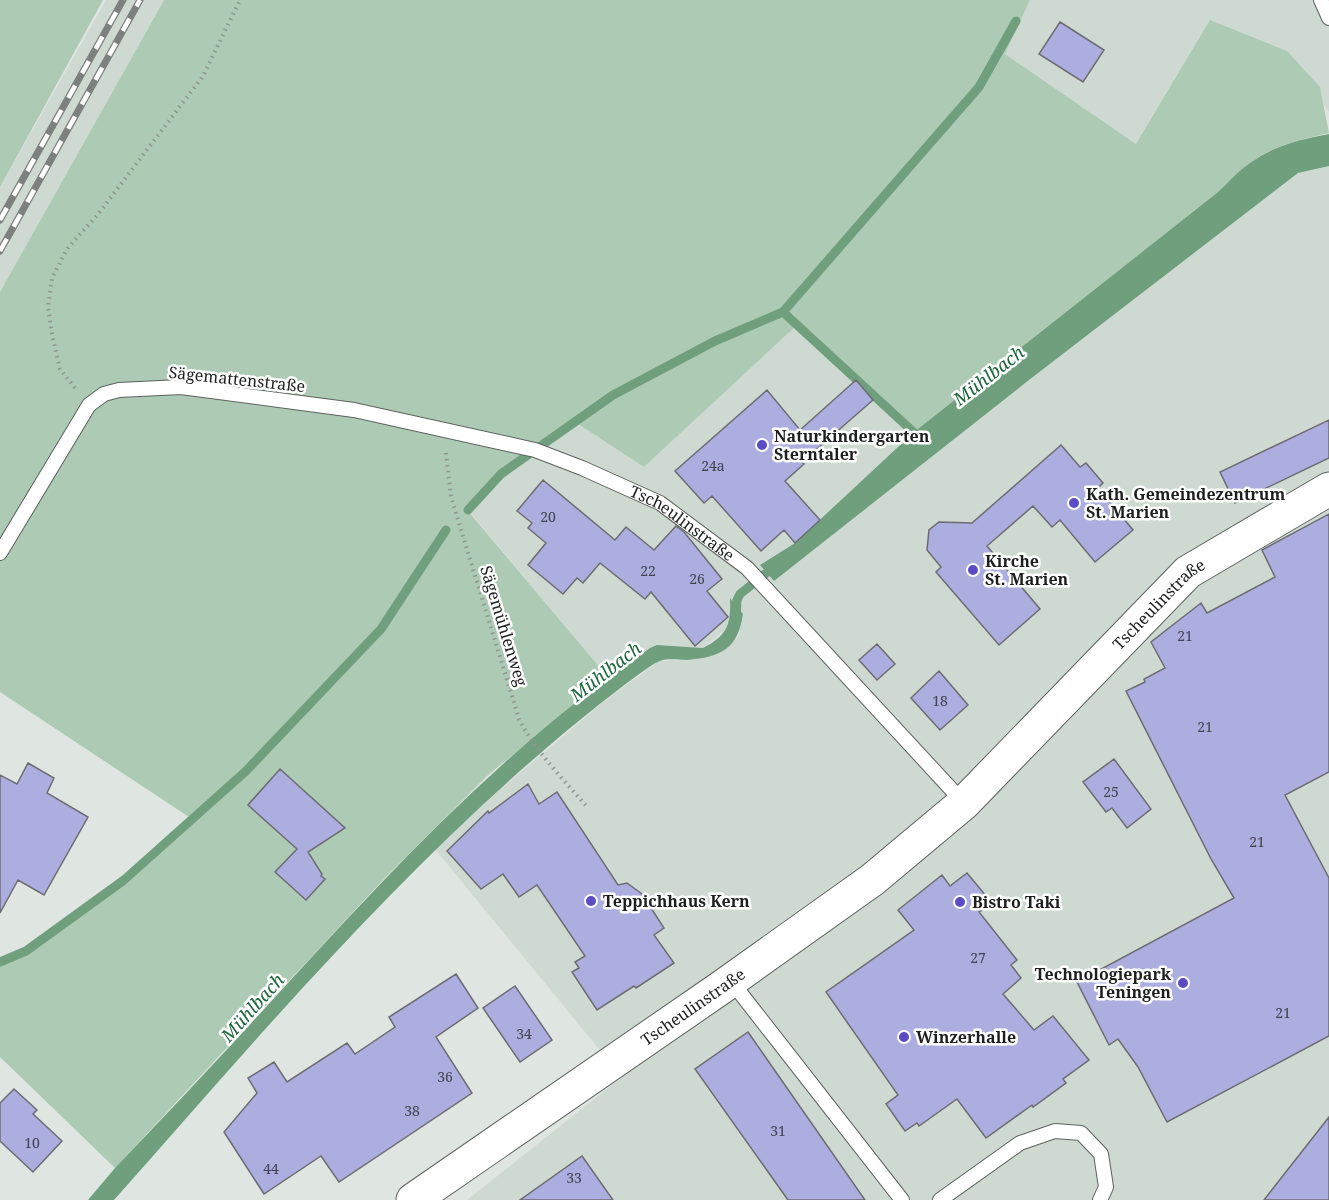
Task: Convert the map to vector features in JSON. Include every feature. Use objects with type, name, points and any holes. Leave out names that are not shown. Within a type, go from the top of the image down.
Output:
[{"type":"street","name":"Tscheulinstraße","points":[[413,1200],[731,981],[872,880],[964,803],[1188,572],[1329,489]]},
{"type":"lane","points":[[1322,0],[1329,18]]},
{"type":"lane","name":"Sägemattenstraße","points":[[89,405],[104,394],[119,390],[181,387],[354,410],[482,439]]},
{"type":"lane","points":[[0,553],[89,405]]},
{"type":"lane","name":"Tscheulinstraße","points":[[482,439],[535,450],[660,503],[747,568],[964,803]]},
{"type":"lane","points":[[731,981],[902,1200]]},
{"type":"lane","points":[[940,1200],[1020,1143],[1055,1131],[1081,1133],[1101,1154],[1106,1187],[1100,1200]]},
{"type":"path","points":[[89,405],[60,369],[48,307],[52,278],[67,249],[99,213],[203,76],[240,0]]},
{"type":"path","name":"Sägemühlenweg","points":[[443,431],[451,497],[519,718],[526,732],[548,762],[588,808]]},
{"type":"shaded area","points":[[0,0],[103,0],[0,187]]},
{"type":"shaded area","points":[[106,0],[164,0],[0,292],[0,187]]},
{"type":"shaded area","points":[[164,0],[1030,0],[1005,54],[1136,144],[1210,20],[1287,51],[1320,87],[1329,133],[1278,148],[1250,163],[1218,192],[914,432],[797,325],[644,467],[575,422],[501,474],[468,511],[608,677],[487,776],[380,883],[115,1168],[0,1057],[0,962],[26,951],[124,880],[192,819],[0,692],[0,292]]},
{"type":"shaded area","points":[[1030,0],[1329,0],[1329,112],[1323,103],[1320,87],[1136,144],[1005,54]]},
{"type":"shaded area","points":[[1329,166],[1329,1200],[467,1200],[622,1077],[435,849],[602,703],[659,661],[687,660],[719,653],[728,647],[739,635],[743,614],[730,604],[731,617],[728,627],[703,648],[657,645],[608,677],[468,510],[501,474],[575,422],[644,467],[797,325],[914,432],[795,543],[761,564],[767,573],[1029,380],[1298,173]]},
{"type":"water","points":[[1329,134],[1329,166],[1298,173],[1029,380],[774,581],[760,565],[795,543],[914,432],[1218,192],[1246,166],[1278,148]]},
{"type":"water","points":[[730,598],[743,614],[737,636],[726,649],[699,659],[666,660],[655,663],[601,703],[534,759],[469,817],[347,941],[229,1069],[114,1200],[88,1200],[115,1168],[394,869],[491,775],[594,688],[650,648],[657,645],[703,648],[718,638],[728,622]]},
{"type":"building","points":[[1060,22],[1104,50],[1083,82],[1039,54]]},
{"type":"building","points":[[856,380],[873,400],[802,462],[804,464],[785,481],[820,520],[795,543],[784,530],[761,551],[712,496],[704,503],[675,471],[767,390],[800,430]]},
{"type":"building","points":[[1329,420],[1329,458],[1235,503],[1220,472]]},
{"type":"building","points":[[1061,445],[1080,467],[1086,463],[1103,483],[1098,488],[1133,530],[1095,562],[1060,520],[1052,527],[1033,506],[987,546],[1040,609],[999,645],[936,572],[941,567],[927,550],[929,530],[939,522],[972,523]]},
{"type":"building","points":[[543,480],[615,540],[626,527],[654,550],[676,526],[684,532],[722,579],[707,591],[728,617],[695,646],[651,592],[645,599],[600,563],[583,583],[577,578],[563,594],[528,565],[546,543],[528,528],[532,523],[517,511]]},
{"type":"building","points":[[1329,514],[1329,772],[1285,795],[1329,878],[1329,1036],[1167,1122],[1138,1067],[1118,1039],[1109,1045],[1077,982],[1234,898],[1211,859],[1126,691],[1145,682],[1144,679],[1165,668],[1151,642],[1201,603],[1207,613],[1275,577],[1262,550]]},
{"type":"building","points":[[877,644],[895,664],[877,680],[859,660]]},
{"type":"building","points":[[939,671],[968,705],[940,730],[911,698]]},
{"type":"building","points":[[1114,759],[1151,809],[1127,828],[1112,808],[1106,812],[1083,782]]},
{"type":"building","points":[[28,763],[54,778],[47,793],[88,817],[44,895],[18,880],[0,913],[0,775],[17,784]]},
{"type":"building","points":[[280,769],[345,828],[308,852],[325,879],[306,900],[275,872],[297,849],[248,805]]},
{"type":"building","name":"Teppichhaus Kern","points":[[528,784],[539,804],[557,792],[618,885],[627,883],[642,894],[664,928],[654,935],[674,963],[597,1010],[572,972],[579,968],[575,962],[585,956],[537,885],[519,897],[503,874],[481,889],[447,851],[488,811],[489,813]]},
{"type":"building","points":[[967,873],[992,903],[979,912],[1017,960],[1011,965],[1021,978],[1003,994],[1034,1030],[1053,1016],[1089,1060],[1063,1079],[1066,1083],[986,1138],[957,1099],[919,1126],[917,1123],[905,1131],[886,1104],[898,1095],[826,992],[914,930],[898,910],[942,875],[950,886]]},
{"type":"building","points":[[456,974],[478,1008],[436,1037],[472,1093],[339,1182],[321,1156],[264,1194],[224,1132],[257,1093],[248,1078],[274,1062],[287,1082],[347,1043],[355,1054],[395,1027],[389,1017]]},
{"type":"building","points":[[515,986],[552,1040],[520,1062],[483,1008]]},
{"type":"building","points":[[748,1032],[865,1200],[788,1200],[695,1069]]},
{"type":"building","points":[[14,1089],[37,1110],[33,1114],[62,1141],[33,1172],[0,1141],[0,1103]]},
{"type":"building","points":[[1329,1117],[1329,1200],[1264,1200]]},
{"type":"building","points":[[582,1156],[613,1200],[520,1200]]},
{"type":"waterway","points":[[468,510],[501,474],[613,395],[715,341],[783,312],[979,87],[1016,21]]},
{"type":"waterway","points":[[783,312],[921,439]]},
{"type":"waterway","points":[[0,962],[26,951],[124,880],[246,771],[381,629],[446,530]]},
{"type":"waterway","name":"Mühlbach","points":[[736,619],[737,600],[740,594],[775,566]]},
{"type":"railway","points":[[0,220],[123,0]]},
{"type":"railway","points":[[0,251],[140,0]]},
{"type":"place","name":"Naturkindergarten Sterntaler","points":[[762,445]]},
{"type":"place","name":"Kath. Gemeindezentrum St. Marien","points":[[1074,503]]},
{"type":"place","name":"Kirche St. Marien","points":[[973,570]]},
{"type":"place","name":"Teppichhaus Kern","points":[[591,901]]},
{"type":"place","name":"Bistro Taki","points":[[960,902]]},
{"type":"place","name":"Technologiepark Teningen","points":[[1183,983]]},
{"type":"place","name":"Winzerhalle","points":[[904,1037]]}]
